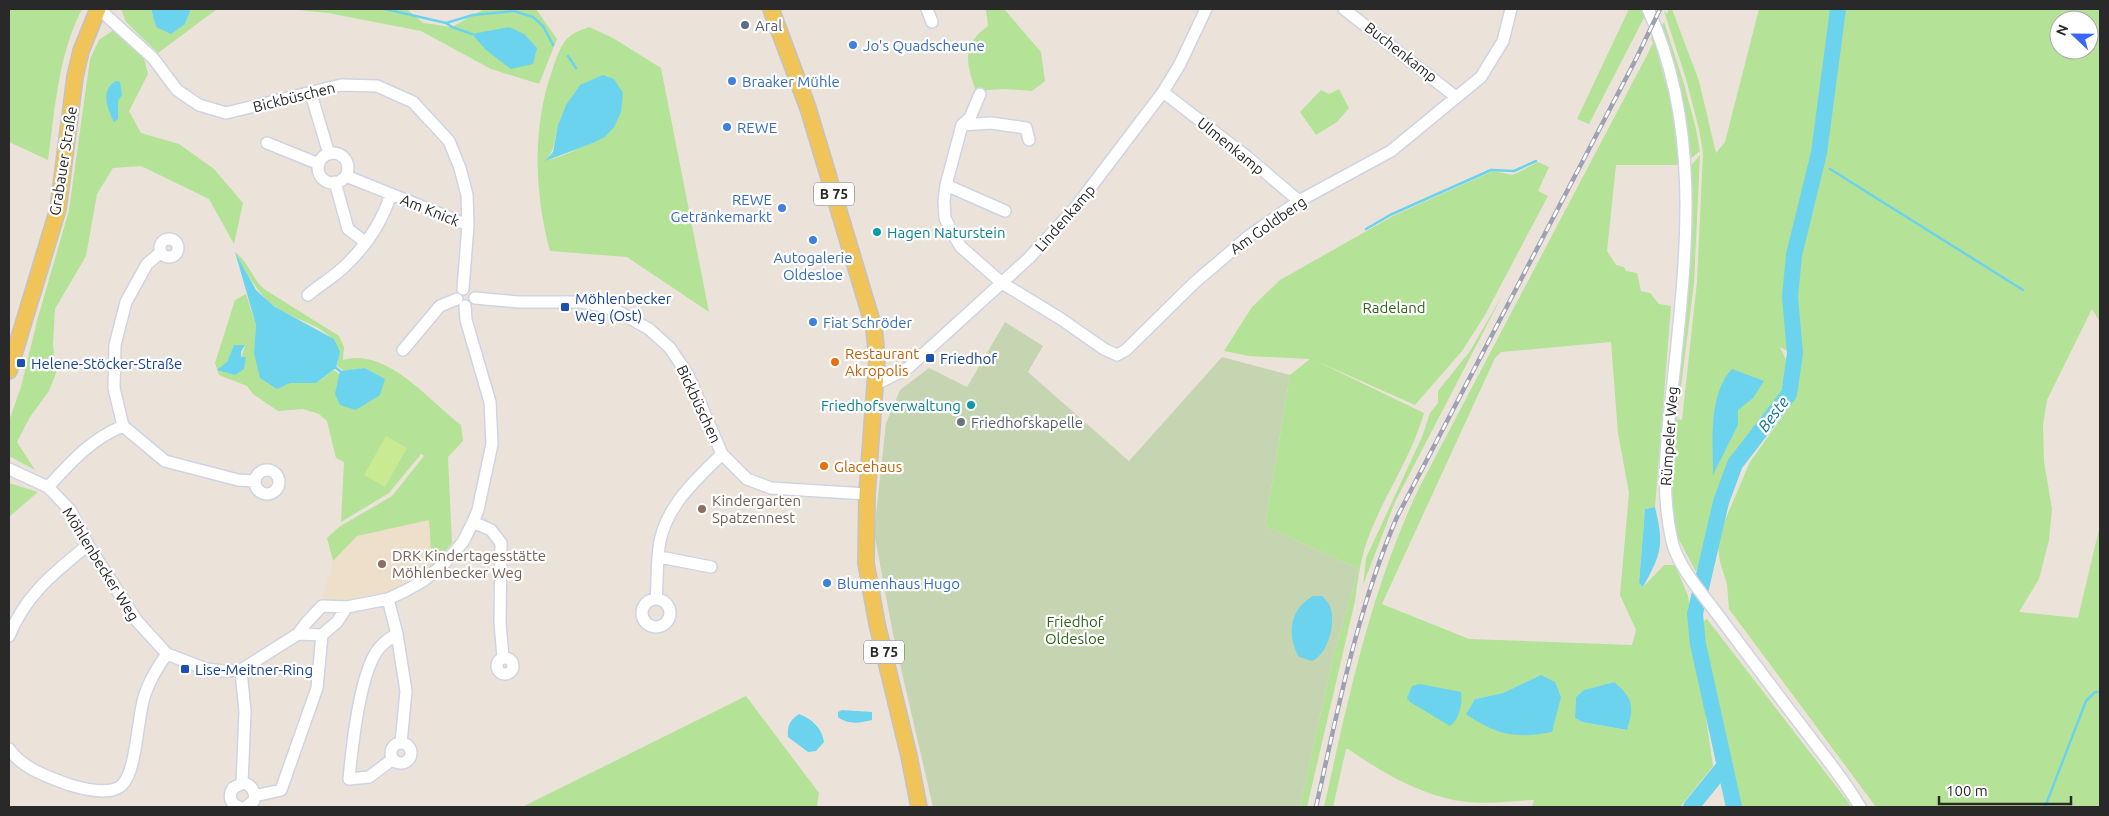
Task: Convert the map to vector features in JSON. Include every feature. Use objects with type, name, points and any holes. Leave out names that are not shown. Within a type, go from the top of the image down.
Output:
[{"type":"main road","name":"Grabauer Straße","points":[[9,371],[58,209],[75,78],[81,51],[98,9]]},
{"type":"main road","name":"B 75","points":[[771,9],[808,108],[874,328],[877,358],[867,494],[866,562],[870,592],[909,756],[919,807]]},
{"type":"street","name":"Bickbüschen","points":[[98,9],[153,58],[177,90],[198,105],[226,113],[311,94],[341,85],[377,86],[413,102],[449,141],[460,168],[466,195],[468,225],[461,298]]},
{"type":"street","points":[[927,9],[932,22]]},
{"type":"street","name":"Lindenkamp","points":[[876,384],[908,368],[1029,258],[1075,208],[1162,92],[1180,64],[1206,9]]},
{"type":"street","name":"Buchenkamp","points":[[1344,9],[1456,96]]},
{"type":"street","name":"Am Goldberg","points":[[1002,283],[1117,355],[1126,350],[1218,261],[1299,201],[1391,151],[1481,77],[1489,67],[1503,41],[1511,9]]},
{"type":"street","name":"Rümpeler Weg","points":[[1648,9],[1663,50],[1673,88],[1684,141],[1686,167],[1687,235],[1669,420],[1665,502],[1673,544],[1684,566],[1712,606],[1860,807]]},
{"type":"street","name":"Ulmenkamp","points":[[1162,92],[1246,156],[1299,201]]},
{"type":"street","points":[[311,94],[329,154]]},
{"type":"street","points":[[980,94],[970,118],[962,125],[946,184],[945,218],[961,247],[1002,283]]},
{"type":"street","points":[[962,125],[991,123],[1026,128],[1029,140]]},
{"type":"street","points":[[267,143],[319,164]]},
{"type":"street","points":[[337,153],[344,157],[348,164],[346,176],[335,182],[322,178],[319,164],[329,154],[337,153]]},
{"type":"street","name":"Am Knick","points":[[346,176],[468,225]]},
{"type":"street","points":[[335,182],[348,229],[366,242]]},
{"type":"street","points":[[946,184],[1005,211]]},
{"type":"street","name":"Am Knick","points":[[308,295],[344,268],[366,242],[383,218],[391,194]]},
{"type":"street","points":[[160,253],[147,264],[126,302],[115,345],[114,388],[123,426],[165,461],[238,480],[255,481]]},
{"type":"street","name":"Bickbüschen","points":[[461,298],[471,290],[475,298],[596,304],[619,312],[649,329],[670,348],[688,375],[722,454],[747,479],[771,488],[867,494]]},
{"type":"street","points":[[242,783],[245,712],[241,670],[298,634],[306,622],[322,606],[347,607],[388,599],[423,581],[443,565],[463,542],[474,522],[492,444],[490,402],[461,298],[440,306],[403,350]]},
{"type":"street","points":[[48,487],[77,455],[103,434],[123,426]]},
{"type":"street","points":[[656,599],[660,538],[670,513],[686,490],[722,454]]},
{"type":"street","name":"Möhlenbecker Weg","points":[[9,468],[48,487],[71,511],[88,545],[142,629],[167,654],[206,669],[223,672],[241,670]]},
{"type":"street","points":[[474,522],[491,530],[501,542],[500,624],[503,657]]},
{"type":"street","points":[[9,636],[16,617],[32,593],[88,545]]},
{"type":"street","points":[[660,557],[711,567]]},
{"type":"street","points":[[388,599],[398,634],[406,691],[401,743]]},
{"type":"street","points":[[255,796],[281,790],[317,688],[322,635],[336,622],[347,607]]},
{"type":"street","points":[[298,634],[322,635]]},
{"type":"street","points":[[393,759],[369,777],[349,779],[353,739],[370,664],[384,642],[398,634]]},
{"type":"street","points":[[9,749],[15,758],[51,778],[78,787],[105,791],[120,787],[130,776],[145,694],[167,654]]},
{"type":"street","points":[[401,743],[409,748],[410,758],[402,763],[393,759],[391,754],[393,748],[401,743]]},
{"type":"street","points":[[239,807],[233,803],[230,795],[233,788],[242,783],[250,786],[255,796]]},
{"type":"street","points":[[246,807],[251,804],[255,796]]},
{"type":"shaded area","name":"DRK Kindertagesstätte Möhlenbecker Weg","points":[[429,520],[432,567],[403,588],[353,601],[325,604],[323,595],[333,561],[357,536]]},
{"type":"green space","points":[[9,9],[82,9],[74,27],[63,64],[48,160],[9,142]]},
{"type":"green space","points":[[121,9],[151,9],[156,27],[185,24],[191,9],[217,9],[158,53],[126,22]]},
{"type":"green space","points":[[289,9],[407,9],[423,23],[452,27],[484,9],[536,9],[557,39],[539,84],[491,69],[421,31],[328,13]]},
{"type":"green space","points":[[986,9],[1004,9],[1041,52],[1045,81],[1032,91],[1004,89],[976,91],[968,63],[968,55],[973,40],[988,26]]},
{"type":"green space","points":[[1629,9],[1643,9],[1645,16],[1589,124],[1577,119]]},
{"type":"green space","points":[[1669,9],[1672,9],[1699,81],[1716,153],[1725,142],[1759,9],[2100,9],[2100,322],[2092,309],[2047,400],[2043,425],[2044,461],[2052,509],[2049,540],[2039,579],[2019,612],[2078,618],[2100,525],[2100,807],[1876,807],[1729,609],[1727,584],[1720,562],[1717,539],[1750,462],[1792,403],[1801,358],[1780,347],[1786,360],[1780,399],[1759,421],[1729,463],[1696,572],[1676,534],[1669,504],[1675,425],[1673,425],[1683,329],[1690,232],[1690,167],[1700,155],[1694,283],[1677,419],[1682,420],[1697,282],[1703,153],[1686,79],[1664,11],[1667,14]]},
{"type":"green space","points":[[1664,22],[1684,84],[1700,151],[1689,160],[1660,30]]},
{"type":"green space","points":[[589,27],[613,38],[661,68],[709,312],[627,257],[550,251],[538,182],[541,112],[555,61],[562,46],[571,35]],"holes":[[[580,85],[593,143],[546,160],[553,147],[557,128],[563,113]]]},
{"type":"green space","points":[[115,29],[143,55],[148,74],[129,111],[141,133],[179,144],[214,169],[243,203],[234,244],[209,199],[141,166],[113,168],[97,194],[86,256],[55,309],[53,344],[56,373],[49,391],[30,417],[17,442],[35,470],[9,456],[9,421],[21,387],[37,321],[69,210],[90,59],[99,40]]},
{"type":"green space","points":[[1653,36],[1674,113],[1682,165],[1616,165],[1607,251],[1616,265],[1624,267],[1626,271],[1637,273],[1641,291],[1650,293],[1659,304],[1671,306],[1655,507],[1645,509],[1639,583],[1643,587],[1664,565],[1675,565],[1688,596],[1713,766],[1680,807],[1532,807],[1534,800],[1476,803],[1452,800],[1405,783],[1346,749],[1333,807],[1324,807],[1362,645],[1387,566],[1402,527],[1419,488],[1646,57],[1653,43],[1651,39]],"holes":[[[1611,342],[1618,433],[1629,493],[1620,595],[1636,630],[1632,645],[1469,639],[1382,604],[1495,358],[1501,352]],[[1541,675],[1466,714],[1475,699],[1503,693]],[[1614,682],[1626,730],[1582,722],[1575,718],[1576,697],[1584,690]]]},
{"type":"green space","points":[[1339,89],[1349,108],[1337,122],[1316,135],[1300,112],[1321,90],[1329,94]]},
{"type":"green space","name":"Radeland","points":[[1538,162],[1549,167],[1538,191],[1548,196],[1485,315],[1462,351],[1415,405],[1314,360],[1424,413],[1413,444],[1376,518],[1364,550],[1355,601],[1307,807],[1300,807],[1334,653],[1359,569],[1265,526],[1290,375],[1310,359],[1249,356],[1224,351],[1252,307],[1280,280],[1393,216],[1493,171],[1513,175]]},
{"type":"green space","points":[[235,252],[244,261],[264,289],[339,336],[344,347],[343,360],[359,358],[376,361],[391,369],[421,390],[461,425],[463,441],[448,457],[452,543],[432,567],[429,520],[357,536],[333,561],[327,538],[339,527],[392,496],[424,456],[421,454],[389,493],[341,522],[344,462],[336,458],[327,421],[319,414],[303,409],[278,411],[253,394],[247,386],[219,375],[215,363],[235,300],[246,294],[256,325],[254,353],[290,383],[316,383],[334,370],[339,374],[385,379],[365,368],[344,371],[337,366],[338,352],[334,342],[327,334],[273,305],[256,287]],"holes":[[[234,345],[245,346],[235,375],[224,371]]]},
{"type":"green space","points":[[1503,294],[1395,502],[1363,585],[1366,558],[1422,437],[1430,413],[1438,403],[1438,391],[1470,351]]},
{"type":"green space","name":"Friedhof Oldesloe","points":[[1005,322],[1043,346],[1028,372],[1129,461],[1222,357],[1290,375],[1265,526],[1359,569],[1334,653],[1300,807],[933,807],[893,634],[874,532],[886,423],[900,390],[929,368],[967,387]]},
{"type":"green space","points":[[386,436],[407,448],[385,487],[364,475]]},
{"type":"green space","points":[[9,483],[38,492],[9,517]]},
{"type":"green space","points":[[1707,619],[1849,803],[1850,807],[1740,807],[1701,623]]},
{"type":"green space","points":[[746,696],[819,793],[817,807],[522,807]]},
{"type":"water","points":[[151,9],[191,9],[185,24],[171,34],[156,27]]},
{"type":"water","points":[[509,27],[524,34],[537,48],[533,64],[511,69],[486,50],[472,34]]},
{"type":"water","points":[[603,75],[614,79],[623,93],[621,112],[614,127],[605,137],[593,143],[545,161],[553,152],[558,125],[566,105],[580,85]]},
{"type":"water","points":[[116,81],[120,82],[122,95],[118,101],[118,119],[114,122],[107,105],[106,94],[111,85]]},
{"type":"water","points":[[235,252],[256,290],[275,307],[334,339],[340,352],[336,368],[316,383],[290,383],[277,389],[260,378],[254,353],[256,325]]},
{"type":"water","points":[[234,345],[245,345],[241,352],[241,357],[246,357],[244,369],[235,375],[217,370],[227,362]]},
{"type":"water","points":[[365,368],[385,379],[380,395],[356,410],[340,405],[335,394],[340,371]]},
{"type":"water","points":[[1732,369],[1764,381],[1753,398],[1738,410],[1738,425],[1713,475],[1715,405],[1724,380]]},
{"type":"water","points":[[1655,507],[1660,531],[1660,548],[1658,557],[1643,587],[1639,583],[1645,509]]},
{"type":"water","points":[[1313,596],[1322,596],[1327,602],[1332,613],[1332,620],[1327,644],[1318,657],[1312,661],[1299,657],[1292,640],[1292,623],[1299,608]]},
{"type":"water","points":[[1541,675],[1555,682],[1561,697],[1552,732],[1528,735],[1507,734],[1487,727],[1466,714],[1475,699],[1503,693]]},
{"type":"water","points":[[1614,682],[1621,688],[1631,703],[1631,715],[1627,730],[1582,722],[1575,718],[1576,697],[1584,690]]},
{"type":"water","points":[[1420,684],[1461,692],[1460,711],[1456,720],[1450,726],[1410,702],[1407,698],[1412,686]]},
{"type":"water","points":[[842,710],[872,712],[872,720],[850,722],[842,720],[838,717],[838,712]]},
{"type":"water","points":[[799,714],[812,721],[821,732],[824,742],[816,751],[808,752],[788,737],[790,724]]},
{"type":"waterway","points":[[385,9],[446,23],[473,15],[514,11],[533,17],[543,26],[553,45]]},
{"type":"waterway","name":"Beste","points":[[1734,807],[1698,644],[1695,614],[1721,502],[1735,464],[1789,394],[1795,353],[1790,297],[1794,255],[1819,153],[1838,9]]},
{"type":"waterway","points":[[446,23],[472,34]]},
{"type":"waterway","points":[[568,56],[576,68]]},
{"type":"waterway","points":[[1366,229],[1390,215],[1491,170],[1514,171],[1536,161]]},
{"type":"waterway","points":[[1830,169],[2023,290]]},
{"type":"waterway","points":[[336,368],[340,371]]},
{"type":"waterway","points":[[2045,807],[2086,701],[2095,692],[2100,692]]},
{"type":"waterway","points":[[1691,807],[1725,765]]},
{"type":"railway","points":[[1316,807],[1360,624],[1383,552],[1397,517],[1636,59],[1660,9]]},
{"type":"place","name":"Aral","points":[[745,25]]},
{"type":"place","name":"Jo's Quadscheune","points":[[853,45]]},
{"type":"place","name":"Braaker Mühle","points":[[732,81]]},
{"type":"place","name":"REWE","points":[[727,127]]},
{"type":"place","name":"REWE Getränkemarkt","points":[[782,208]]},
{"type":"place","name":"Hagen Naturstein","points":[[877,232]]},
{"type":"place","name":"Autogalerie Oldesloe","points":[[813,240]]},
{"type":"place","name":"Möhlenbecker Weg (Ost)","points":[[565,307]]},
{"type":"place","name":"Fiat Schröder","points":[[813,322]]},
{"type":"place","name":"Friedhof","points":[[930,358]]},
{"type":"place","name":"Restaurant Akropolis","points":[[835,362]]},
{"type":"place","name":"Helene-Stöcker-Straße","points":[[21,363]]},
{"type":"place","name":"Friedhofsverwaltung","points":[[971,405]]},
{"type":"place","name":"Friedhofskapelle","points":[[961,422]]},
{"type":"place","name":"Glacehaus","points":[[824,466]]},
{"type":"place","name":"Kindergarten Spatzennest","points":[[702,509]]},
{"type":"place","name":"DRK Kindertagesstätte Möhlenbecker Weg","points":[[382,564]]},
{"type":"place","name":"Blumenhaus Hugo","points":[[827,583]]},
{"type":"place","name":"Lise-Meitner-Ring","points":[[185,669]]}]
